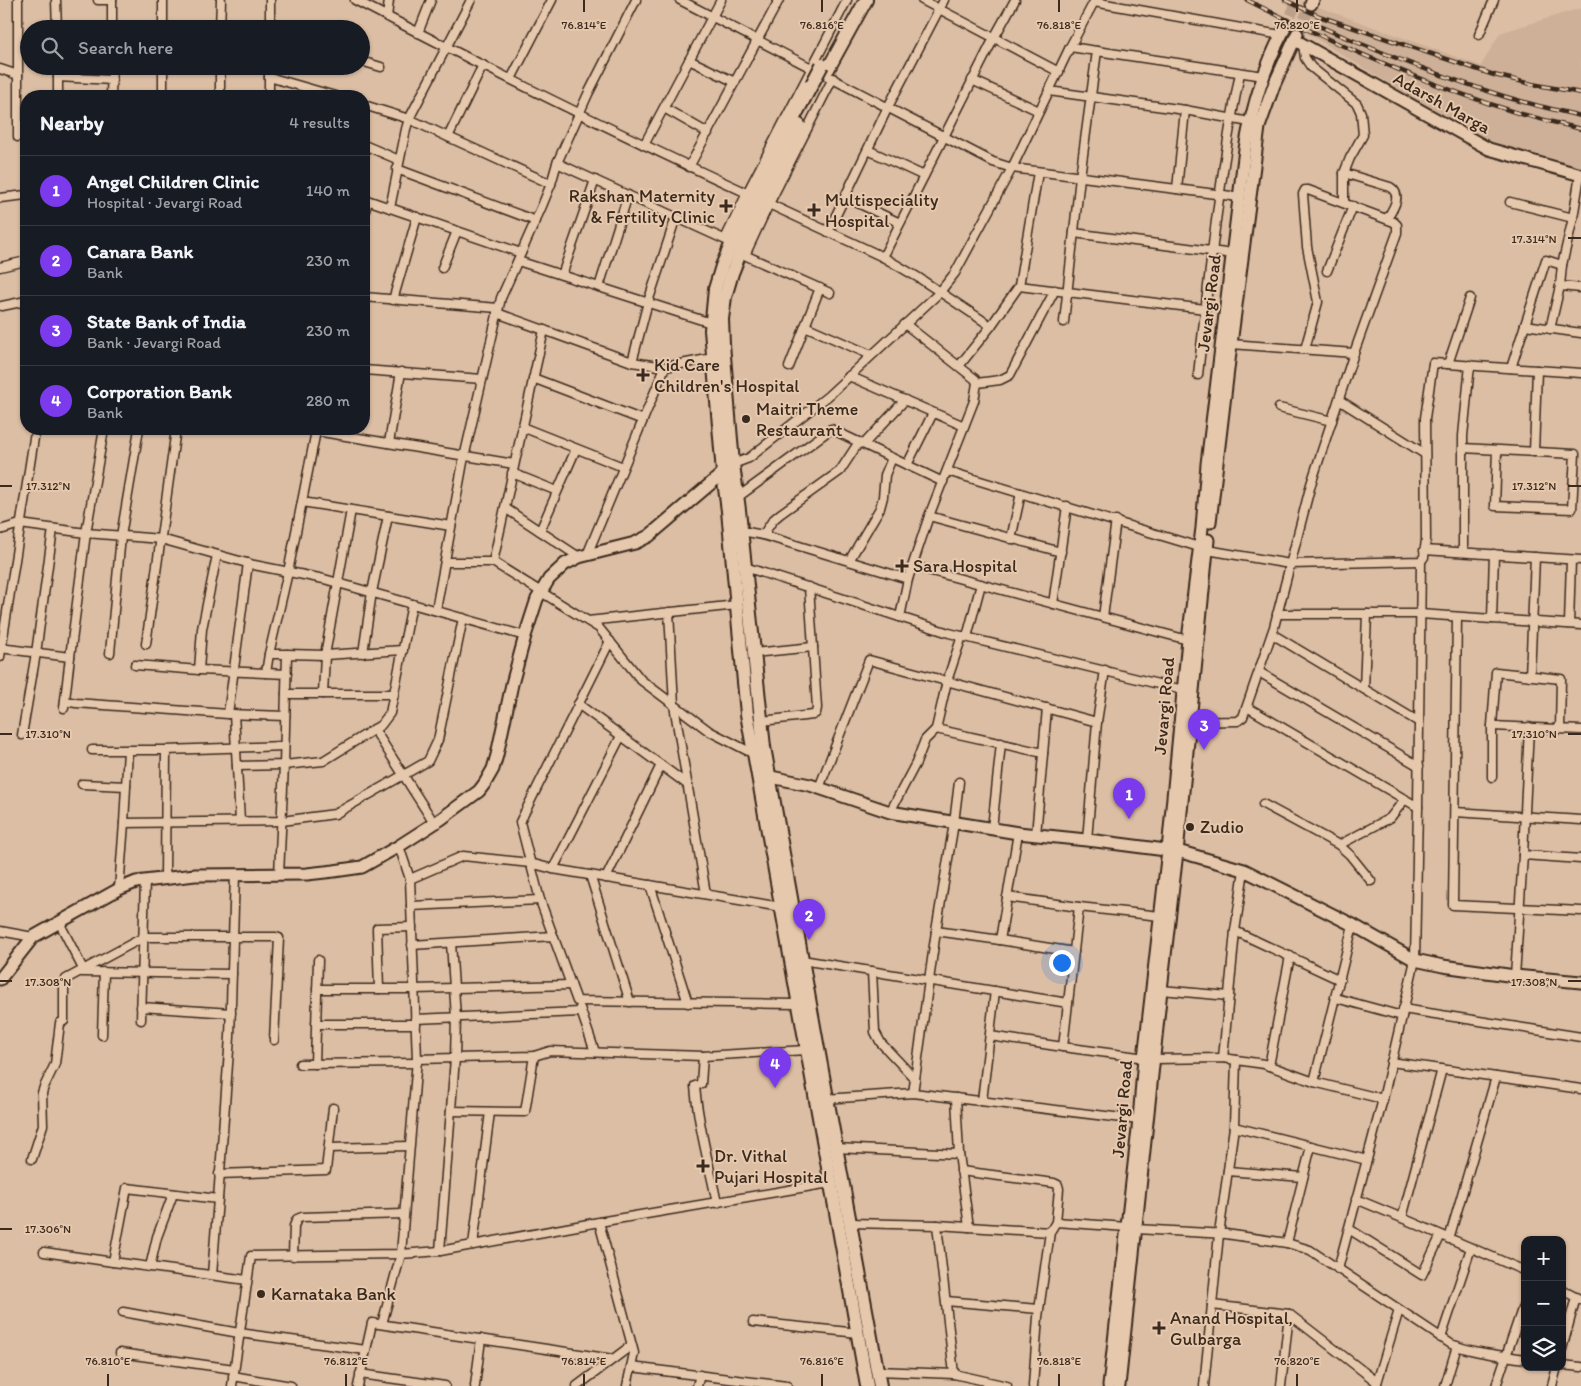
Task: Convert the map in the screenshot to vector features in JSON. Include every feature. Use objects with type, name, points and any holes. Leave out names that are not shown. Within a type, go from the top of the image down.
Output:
[{"type":"main road","points":[[824,70],[858,0]]},
{"type":"main road","points":[[866,0],[824,70],[728,241],[715,289],[711,323],[723,473],[747,714],[754,754],[765,778],[802,960],[830,1183],[867,1386]]},
{"type":"main road","name":"Jevargi Road","points":[[1109,1386],[1132,1228],[1139,1120],[1149,1058],[1160,916],[1172,851],[1185,722],[1183,690],[1188,640],[1203,548],[1208,464],[1239,197],[1255,123],[1255,102],[1283,32]]},
{"type":"main road","points":[[1185,722],[1203,548],[1230,344],[1255,123],[1298,40]]},
{"type":"main road","name":"Adarsh Marga","points":[[1298,40],[1489,150],[1581,175]]},
{"type":"main road","points":[[815,86],[758,208],[742,255],[725,296],[722,318],[723,344],[733,464],[762,722],[765,778],[781,907],[806,1050],[836,1148],[880,1386]]},
{"type":"main road","points":[[0,978],[36,936],[118,889],[136,882],[195,874],[280,875],[334,872],[362,866],[399,846],[434,823],[479,791],[485,784],[497,755],[512,684],[525,636],[537,599],[549,579],[565,564],[583,556],[636,543],[649,536],[733,464]]},
{"type":"main road","points":[[765,778],[810,785],[890,812],[1018,833],[1172,851],[1244,870],[1353,925],[1415,960],[1443,966],[1515,976],[1581,982]]},
{"type":"main road","points":[[1119,1386],[1132,1228],[1149,1058],[1160,990],[1172,851]]},
{"type":"street","points":[[18,0],[18,137]]},
{"type":"street","points":[[56,0],[57,20]]},
{"type":"street","points":[[98,0],[112,0],[112,20]]},
{"type":"street","points":[[163,0],[163,20]]},
{"type":"street","points":[[220,20],[221,0]]},
{"type":"street","points":[[270,0],[270,20]]},
{"type":"street","points":[[355,0],[644,145],[746,193]]},
{"type":"street","points":[[387,17],[389,0]]},
{"type":"street","points":[[418,33],[431,0]]},
{"type":"street","points":[[390,208],[409,119],[471,0]]},
{"type":"street","points":[[511,79],[552,0]]},
{"type":"street","points":[[436,610],[465,456],[501,298],[536,221],[551,184],[557,163],[588,94],[636,0]]},
{"type":"street","points":[[680,0],[758,40],[824,70],[888,107],[993,162],[1012,168],[1080,178],[1239,197]]},
{"type":"street","points":[[644,145],[721,0]]},
{"type":"street","points":[[689,167],[779,0]]},
{"type":"street","points":[[830,293],[742,255],[769,204],[824,70],[846,0]]},
{"type":"street","points":[[922,0],[1059,72]]},
{"type":"street","points":[[828,232],[888,107],[944,0]]},
{"type":"street","points":[[1479,35],[1494,0]]},
{"type":"street","points":[[883,257],[1013,1]]},
{"type":"street","points":[[733,464],[749,458],[828,396],[939,293],[955,273],[1012,168],[1070,47],[1095,1],[1283,32]]},
{"type":"street","points":[[1298,40],[1310,67],[1360,108],[1363,135],[1344,173],[1344,203]]},
{"type":"street","points":[[1070,47],[1264,76]]},
{"type":"street","points":[[1064,322],[1080,178],[1097,51]]},
{"type":"street","points":[[689,60],[735,82]]},
{"type":"street","points":[[370,64],[381,67]]},
{"type":"street","points":[[448,137],[483,65]]},
{"type":"street","points":[[0,69],[18,75]]},
{"type":"street","points":[[557,163],[728,241],[746,193],[824,70]]},
{"type":"street","points":[[1198,375],[1211,251],[1231,118],[1240,73]]},
{"type":"street","points":[[111,90],[112,75]]},
{"type":"street","points":[[163,75],[163,90]]},
{"type":"street","points":[[220,75],[220,90]]},
{"type":"street","points":[[269,90],[269,77],[314,90]]},
{"type":"street","points":[[58,90],[58,78],[112,80]]},
{"type":"street","points":[[972,80],[1039,112]]},
{"type":"street","points":[[1049,91],[1185,110],[1255,123]]},
{"type":"street","points":[[370,107],[409,119],[551,184]]},
{"type":"street","points":[[664,108],[708,133]]},
{"type":"street","points":[[1177,190],[1185,110]]},
{"type":"street","points":[[370,148],[399,160]]},
{"type":"street","points":[[868,150],[924,176]]},
{"type":"street","points":[[397,169],[536,221]]},
{"type":"street","points":[[959,366],[991,326],[1019,286],[1038,172]]},
{"type":"street","points":[[1344,173],[1390,187],[1394,190],[1396,201],[1387,219]]},
{"type":"street","points":[[1550,329],[1581,175]]},
{"type":"street","points":[[562,275],[595,180]]},
{"type":"street","points":[[1185,722],[1238,721],[1243,718],[1278,614],[1311,484],[1397,233],[1397,225],[1394,222],[1310,190],[1304,191],[1307,247],[1318,302],[1305,349]]},
{"type":"street","points":[[599,287],[628,195]]},
{"type":"street","points":[[0,198],[20,196]]},
{"type":"street","points":[[845,197],[900,223]]},
{"type":"street","points":[[370,201],[457,231],[562,275],[711,323]]},
{"type":"street","points":[[1510,202],[1573,218]]},
{"type":"street","points":[[769,204],[883,257],[919,278],[991,326]]},
{"type":"street","points":[[1327,271],[1353,206]]},
{"type":"street","points":[[393,300],[417,217]]},
{"type":"street","points":[[632,362],[648,302],[676,217]]},
{"type":"street","points":[[442,268],[457,231]]},
{"type":"street","points":[[1074,233],[1233,254]]},
{"type":"street","points":[[1510,368],[1546,260],[1562,265]]},
{"type":"street","points":[[0,267],[20,262]]},
{"type":"street","points":[[1019,286],[1205,309]]},
{"type":"street","points":[[1560,286],[1581,288]]},
{"type":"street","points":[[789,367],[820,288]]},
{"type":"street","points":[[977,383],[1000,380],[1010,375],[1055,290]]},
{"type":"street","points":[[370,298],[498,310],[544,330],[632,362],[665,367],[713,358]]},
{"type":"street","points":[[1448,364],[1470,298]]},
{"type":"street","points":[[2,306],[20,302]]},
{"type":"street","points":[[900,617],[908,579],[929,516],[974,401],[977,383],[975,379],[905,324]]},
{"type":"street","points":[[1525,325],[1581,333]]},
{"type":"street","points":[[805,326],[871,355]]},
{"type":"street","points":[[493,562],[544,330]]},
{"type":"street","points":[[1230,344],[1354,354]]},
{"type":"street","points":[[1338,1269],[1383,1099],[1415,960],[1421,561],[1424,557],[1425,418],[1433,363],[1581,373]]},
{"type":"street","points":[[1463,552],[1463,448],[1470,365]]},
{"type":"street","points":[[504,508],[540,532],[583,556],[665,367]]},
{"type":"street","points":[[370,370],[482,380]]},
{"type":"street","points":[[1534,452],[1537,370]]},
{"type":"street","points":[[389,443],[401,372]]},
{"type":"street","points":[[849,376],[964,426]]},
{"type":"street","points":[[533,378],[643,420]]},
{"type":"street","points":[[763,534],[780,514],[840,471],[861,443],[905,400]]},
{"type":"street","points":[[1339,400],[1425,454]]},
{"type":"street","points":[[1279,408],[1332,421]]},
{"type":"street","points":[[907,465],[933,412]]},
{"type":"street","points":[[522,427],[623,467]]},
{"type":"street","points":[[738,497],[831,429],[943,482]]},
{"type":"street","points":[[103,435],[86,533],[64,704],[76,703],[285,716]]},
{"type":"street","points":[[110,653],[121,536],[138,435]]},
{"type":"street","points":[[146,644],[175,435]]},
{"type":"street","points":[[266,673],[316,435]]},
{"type":"street","points":[[345,435],[465,456],[513,468],[557,491]]},
{"type":"street","points":[[0,657],[34,438]]},
{"type":"street","points":[[540,532],[576,448]]},
{"type":"street","points":[[1463,448],[1575,454],[1572,509]]},
{"type":"street","points":[[1497,450],[1495,506],[1581,510]]},
{"type":"street","points":[[849,561],[880,508],[884,497],[885,475],[892,458]]},
{"type":"street","points":[[947,470],[1203,548],[1290,564],[1421,561]]},
{"type":"street","points":[[1011,539],[1021,493]]},
{"type":"street","points":[[302,502],[451,526]]},
{"type":"street","points":[[1054,604],[1067,506]]},
{"type":"street","points":[[324,694],[325,655],[351,510]]},
{"type":"street","points":[[363,652],[372,592],[388,516]]},
{"type":"street","points":[[929,516],[1060,552]]},
{"type":"street","points":[[1103,617],[1116,520]]},
{"type":"street","points":[[0,530],[20,524],[86,533],[161,539],[248,563],[372,592],[525,636]]},
{"type":"street","points":[[22,735],[36,653],[53,529]]},
{"type":"street","points":[[742,532],[763,534],[908,579]]},
{"type":"street","points":[[1424,550],[1581,560]]},
{"type":"street","points":[[1492,619],[1494,554]]},
{"type":"street","points":[[199,670],[202,629],[217,555]]},
{"type":"street","points":[[1530,676],[1535,557]]},
{"type":"street","points":[[1569,624],[1571,560]]},
{"type":"street","points":[[444,562],[493,562],[542,592],[599,628],[641,680],[709,731],[754,754]]},
{"type":"street","points":[[240,821],[236,748],[231,714],[233,671],[248,563]]},
{"type":"street","points":[[913,566],[1188,640]]},
{"type":"street","points":[[746,567],[964,637],[1183,690]]},
{"type":"street","points":[[890,812],[926,740],[936,729],[947,681],[981,584]]},
{"type":"street","points":[[762,722],[813,715],[818,708],[809,587]]},
{"type":"street","points":[[237,766],[284,765],[323,761],[381,725],[390,713],[412,604]]},
{"type":"street","points":[[588,621],[737,605]]},
{"type":"street","points":[[669,612],[674,705],[706,894]]},
{"type":"street","points":[[1278,614],[1420,614],[1581,625]]},
{"type":"street","points":[[1364,689],[1367,614]]},
{"type":"street","points":[[1457,617],[1453,905],[1581,910]]},
{"type":"street","points":[[124,823],[282,821],[335,814],[428,761],[438,740],[463,618]]},
{"type":"street","points":[[1272,634],[1419,722]]},
{"type":"street","points":[[595,1052],[540,900],[520,822],[610,641]]},
{"type":"street","points":[[754,653],[813,647]]},
{"type":"street","points":[[1,648],[70,657]]},
{"type":"street","points":[[269,654],[325,655],[403,650]]},
{"type":"street","points":[[280,875],[287,654]]},
{"type":"street","points":[[818,788],[869,660],[1097,722]]},
{"type":"street","points":[[135,665],[286,674]]},
{"type":"street","points":[[1087,840],[1097,722],[1106,670]]},
{"type":"street","points":[[1259,672],[1419,766]]},
{"type":"street","points":[[1492,777],[1492,726],[1496,672],[1561,679],[1560,729]]},
{"type":"street","points":[[286,694],[394,694]]},
{"type":"street","points":[[578,704],[688,786]]},
{"type":"street","points":[[1247,707],[1418,808]]},
{"type":"street","points":[[1036,835],[1047,708]]},
{"type":"street","points":[[1492,726],[1581,730]]},
{"type":"street","points":[[1515,976],[1524,855],[1529,727]]},
{"type":"street","points":[[936,729],[1043,753]]},
{"type":"street","points":[[374,730],[434,823]]},
{"type":"street","points":[[553,869],[621,736]]},
{"type":"street","points":[[992,829],[1001,743]]},
{"type":"street","points":[[92,750],[166,750],[284,746]]},
{"type":"street","points":[[118,889],[128,750]]},
{"type":"street","points":[[165,878],[166,750]]},
{"type":"street","points":[[606,878],[660,765]]},
{"type":"street","points":[[913,1093],[959,782]]},
{"type":"street","points":[[82,784],[126,786]]},
{"type":"street","points":[[1339,845],[1390,818],[1405,799]]},
{"type":"street","points":[[1264,804],[1339,845],[1350,855],[1371,881]]},
{"type":"street","points":[[1455,812],[1581,820]]},
{"type":"street","points":[[1000,940],[1018,833]]},
{"type":"street","points":[[382,1324],[401,1254],[417,1061],[410,879],[399,846]]},
{"type":"street","points":[[1524,855],[1581,859]]},
{"type":"street","points":[[410,879],[463,856],[530,863],[553,869],[781,907]]},
{"type":"street","points":[[1223,1058],[1235,931],[1244,870]]},
{"type":"street","points":[[212,1275],[231,1013],[235,874]]},
{"type":"street","points":[[590,875],[630,1002]]},
{"type":"street","points":[[140,1020],[145,880]]},
{"type":"street","points":[[650,885],[688,1003]]},
{"type":"street","points":[[1007,897],[1160,916]]},
{"type":"street","points":[[411,906],[540,900]]},
{"type":"street","points":[[1063,1047],[1079,907]]},
{"type":"street","points":[[57,923],[82,971]]},
{"type":"street","points":[[1314,1082],[1353,925]]},
{"type":"street","points":[[379,989],[376,928],[412,927]]},
{"type":"street","points":[[0,931],[36,936]]},
{"type":"street","points":[[1235,931],[1340,980]]},
{"type":"street","points":[[936,932],[1074,952]]},
{"type":"street","points":[[32,1159],[43,1126],[42,1093],[55,1064],[60,1023],[64,1022],[64,982],[68,977],[144,937],[233,936],[279,938],[274,1040]]},
{"type":"street","points":[[412,945],[553,936]]},
{"type":"street","points":[[440,1251],[455,1058],[456,1017],[451,943]]},
{"type":"street","points":[[1269,1066],[1290,956]]},
{"type":"street","points":[[315,1064],[318,960]]},
{"type":"street","points":[[802,960],[1068,1003]]},
{"type":"street","points":[[82,971],[232,974]]},
{"type":"street","points":[[102,1036],[104,972]]},
{"type":"street","points":[[872,972],[875,1032],[881,1043],[915,1079]]},
{"type":"street","points":[[317,989],[414,989],[571,985]]},
{"type":"street","points":[[1160,990],[1229,996]]},
{"type":"street","points":[[982,1101],[995,991]]},
{"type":"street","points":[[1336,998],[1402,1012],[1581,1038]]},
{"type":"street","points":[[578,1001],[798,1004]]},
{"type":"street","points":[[141,1007],[231,1013]]},
{"type":"street","points":[[316,1024],[416,1022],[456,1017],[581,1012]]},
{"type":"street","points":[[990,1036],[1149,1058],[1223,1058],[1236,1060],[1269,1066],[1314,1082],[1383,1099]]},
{"type":"street","points":[[300,1064],[534,1056],[550,1051],[704,1056],[806,1050]]},
{"type":"street","points":[[451,1111],[526,1112],[534,1056]]},
{"type":"street","points":[[704,1056],[701,1084],[695,1086],[700,1124],[717,1203]]},
{"type":"street","points":[[1204,1386],[1219,1234],[1234,1127],[1236,1060]]},
{"type":"street","points":[[1391,1062],[1581,1089]]},
{"type":"street","points":[[1402,1218],[1442,1069]]},
{"type":"street","points":[[1449,1239],[1496,1077]]},
{"type":"street","points":[[821,1100],[913,1093],[1139,1120]]},
{"type":"street","points":[[956,1098],[959,1154],[969,1227]]},
{"type":"street","points":[[220,1174],[326,1170],[333,1108]]},
{"type":"street","points":[[473,1245],[490,1112]]},
{"type":"street","points":[[1234,1127],[1367,1160]]},
{"type":"street","points":[[329,1148],[409,1146]]},
{"type":"street","points":[[1287,1242],[1311,1146]]},
{"type":"street","points":[[836,1148],[959,1154]]},
{"type":"street","points":[[962,1171],[1058,1185],[1056,1222],[1050,1232],[1039,1309],[1033,1386]]},
{"type":"street","points":[[1228,1171],[1303,1178]]},
{"type":"street","points":[[232,1386],[251,1256],[401,1254],[440,1251],[830,1183]]},
{"type":"street","points":[[113,1262],[127,1188],[218,1199]]},
{"type":"street","points":[[150,1267],[156,1237],[173,1194]]},
{"type":"street","points":[[1356,1199],[1521,1270]]},
{"type":"street","points":[[293,1256],[294,1226],[297,1219],[302,1217],[404,1214]]},
{"type":"street","points":[[599,1222],[634,1353],[627,1386]]},
{"type":"street","points":[[1056,1222],[1219,1234],[1287,1242],[1310,1250],[1441,1338],[1457,1346],[1477,1352],[1521,1358]]},
{"type":"street","points":[[850,1223],[937,1225],[1050,1232]]},
{"type":"street","points":[[937,1225],[954,1374]]},
{"type":"street","points":[[1349,1228],[1422,1275],[1441,1235]]},
{"type":"street","points":[[1441,1338],[1471,1248]]},
{"type":"street","points":[[44,1252],[247,1280]]},
{"type":"street","points":[[1566,1292],[1578,1298],[1566,1336]]},
{"type":"street","points":[[946,1302],[1039,1309]]},
{"type":"street","points":[[1212,1304],[1289,1314],[1376,1384],[1399,1310]]},
{"type":"street","points":[[1496,1386],[1521,1311]]},
{"type":"street","points":[[123,1312],[239,1333],[366,1350]]},
{"type":"street","points":[[1281,1386],[1289,1314]]},
{"type":"street","points":[[753,1322],[858,1333]]},
{"type":"street","points":[[358,1386],[372,1323],[612,1359]]},
{"type":"street","points":[[476,1386],[481,1339]]},
{"type":"street","points":[[577,1386],[632,1345]]},
{"type":"street","points":[[1445,1386],[1457,1346]]},
{"type":"street","points":[[120,1353],[234,1373],[291,1386]]},
{"type":"street","points":[[1566,1365],[1581,1367]]},
{"type":"street","points":[[631,1367],[787,1386]]},
{"type":"street","points":[[877,1370],[954,1374],[984,1384],[1007,1386]]},
{"type":"street","points":[[1552,1386],[1556,1371]]},
{"type":"street","points":[[360,1374],[445,1386]]},
{"type":"street","points":[[697,1386],[700,1375]]},
{"type":"shaded area","points":[[1313,5],[1481,66],[1500,33],[1581,8],[1581,170],[1492,146],[1300,29]]},
{"type":"tunnel","points":[[1284,30],[1298,0]]},
{"type":"tunnel","points":[[1297,34],[1311,4]]},
{"type":"railway","points":[[1247,0],[1313,32],[1414,76],[1483,102],[1581,129]]},
{"type":"railway","points":[[1285,0],[1319,16],[1494,75],[1581,93]]},
{"type":"railway","points":[[1310,22],[1454,80],[1513,99],[1581,116]]},
{"type":"place","name":"Rakshan Maternity & Fertility Clinic","points":[[726,206]]},
{"type":"place","name":"Multispeciality Hospital","points":[[814,210]]},
{"type":"place","name":"Kid Care Children's Hospital","points":[[643,375]]},
{"type":"place","name":"Maitri Theme Restaurant","points":[[746,419]]},
{"type":"place","name":"Sara Hospital","points":[[902,566]]},
{"type":"place","name":"State Bank of India","points":[[1204,750]]},
{"type":"place","name":"Angel Children Clinic","points":[[1129,819]]},
{"type":"place","name":"Zudio","points":[[1190,827]]},
{"type":"place","name":"Canara Bank","points":[[809,940]]},
{"type":"place","name":"Corporation Bank","points":[[775,1088]]},
{"type":"place","name":"Dr. Vithal Pujari Hospital","points":[[703,1166]]},
{"type":"place","name":"Karnataka Bank","points":[[261,1294]]},
{"type":"place","name":"Anand Hospital, Gulbarga","points":[[1159,1328]]}]
